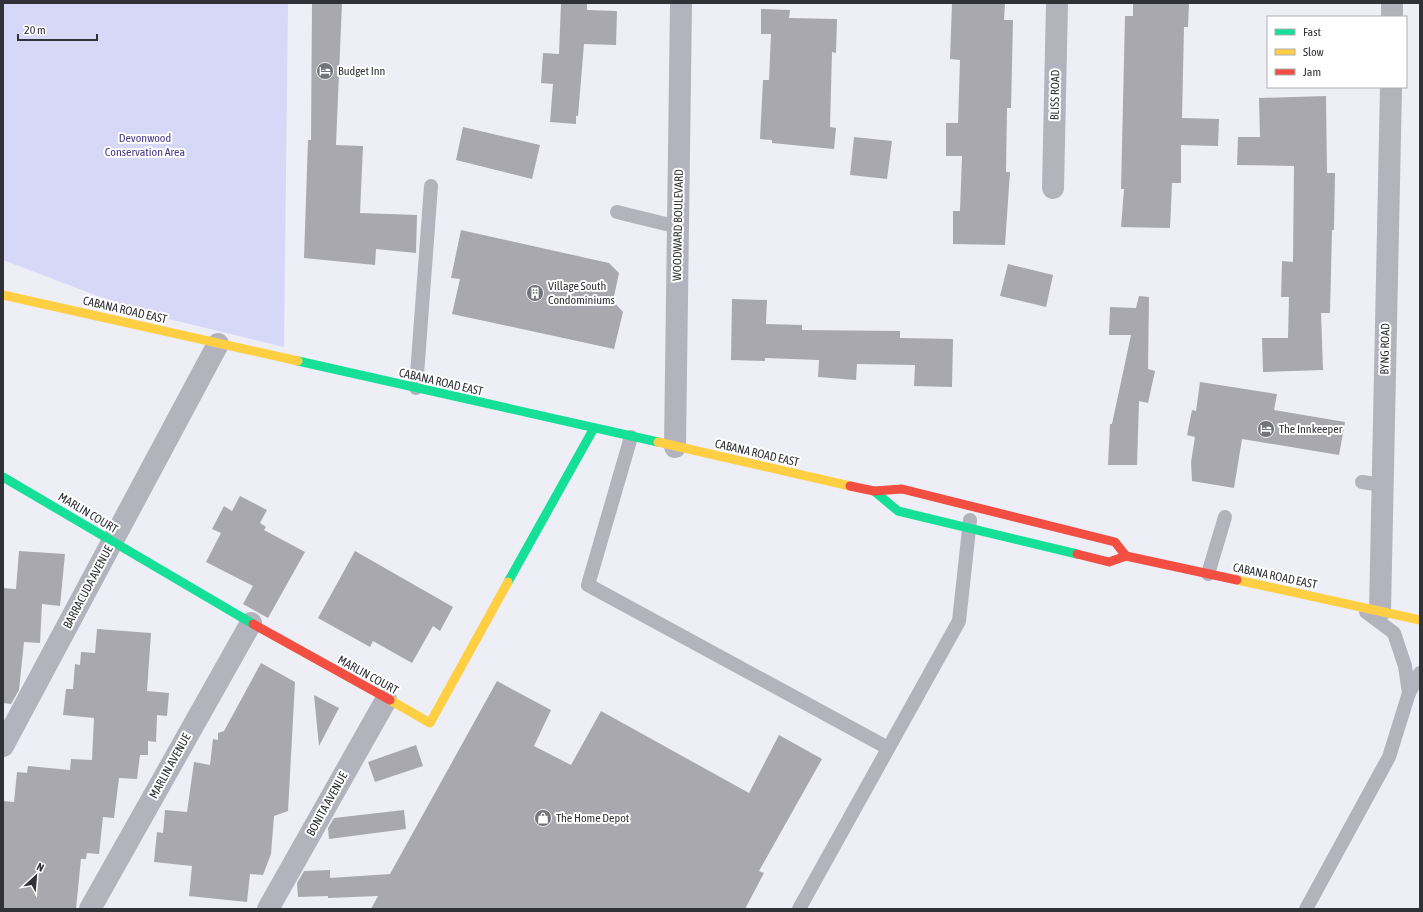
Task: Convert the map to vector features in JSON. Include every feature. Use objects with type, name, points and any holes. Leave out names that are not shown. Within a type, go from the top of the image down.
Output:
[{"type":"main road","name":"CABANA ROAD EAST","points":[[3,295],[874,491],[902,489],[1115,542],[1126,556]]},
{"type":"main road","name":"MARLIN COURT","points":[[3,476],[251,623],[386,700],[430,723],[594,428]]},
{"type":"main road","name":"CABANA ROAD EAST","points":[[874,491],[898,511],[969,529],[1109,562],[1126,556],[1420,620]]},
{"type":"street","name":"WOODWARD BOULEVARD","points":[[675,447],[681,3]]},
{"type":"street","name":"BLISS ROAD","points":[[1053,188],[1057,3]]},
{"type":"street","points":[[1392,3],[1392,16]]},
{"type":"street","name":"BYNG ROAD","points":[[1370,609],[1372,484],[1391,88]]},
{"type":"street","name":"BARRACUDA AVENUE","points":[[3,746],[218,344]]},
{"type":"street","name":"MARLIN AVENUE","points":[[90,909],[251,623]]},
{"type":"street","name":"BONITA AVENUE","points":[[268,909],[386,700]]},
{"type":"lane","points":[[416,388],[431,186]]},
{"type":"lane","points":[[617,212],[678,227]]},
{"type":"lane","points":[[631,437],[588,585],[888,748]]},
{"type":"lane","points":[[799,909],[959,621],[972,506]]},
{"type":"lane","points":[[1208,574],[1224,517]]},
{"type":"lane","points":[[1370,609],[1394,633],[1405,666],[1409,693]]},
{"type":"lane","points":[[1306,909],[1389,758],[1409,693],[1420,673]]},
{"type":"green space","name":"Devonwood Conservation Area","points":[[3,3],[288,3],[284,347],[140,312],[3,260]]},
{"type":"building","name":"Budget Inn","points":[[312,3],[342,3],[336,145],[363,146],[360,213],[417,215],[416,253],[376,249],[375,265],[304,258],[308,140],[311,140]]},
{"type":"building","points":[[561,3],[587,3],[587,10],[617,11],[616,45],[584,44],[576,124],[550,122],[553,84],[541,83],[543,53],[559,54]]},
{"type":"building","points":[[952,3],[1005,3],[1004,20],[1013,20],[1011,108],[1007,108],[1006,172],[1010,172],[1005,245],[953,244],[953,211],[960,211],[962,156],[946,156],[946,123],[958,123],[960,60],[950,59]]},
{"type":"building","points":[[1133,3],[1189,3],[1188,27],[1184,27],[1182,118],[1219,119],[1218,146],[1181,145],[1181,183],[1172,183],[1170,228],[1121,227],[1124,189],[1121,189],[1125,16],[1133,16]]},
{"type":"building","points":[[761,9],[790,10],[789,18],[837,19],[836,53],[832,52],[830,127],[836,128],[834,149],[772,143],[772,140],[760,139],[763,80],[769,80],[771,34],[761,34]]},
{"type":"building","points":[[1326,96],[1327,173],[1335,173],[1330,313],[1321,313],[1323,370],[1263,372],[1262,338],[1288,338],[1289,297],[1281,297],[1282,261],[1293,262],[1294,166],[1237,165],[1238,137],[1260,137],[1259,98]]},
{"type":"building","points":[[463,127],[540,145],[532,179],[456,160]]},
{"type":"building","points":[[854,137],[892,141],[887,179],[850,175]]},
{"type":"building","name":"Village South Condominiums","points":[[461,230],[609,263],[619,273],[613,301],[623,312],[614,349],[452,314],[460,279],[451,278]]},
{"type":"building","points":[[1008,264],[1053,275],[1046,307],[1000,296]]},
{"type":"building","points":[[1139,296],[1149,297],[1148,369],[1155,371],[1148,403],[1139,401],[1137,465],[1108,465],[1110,424],[1112,424],[1131,335],[1109,335],[1110,307],[1136,308]]},
{"type":"building","points":[[732,299],[767,300],[766,324],[802,325],[802,330],[900,331],[900,338],[953,339],[952,387],[914,386],[915,365],[857,364],[856,380],[818,377],[819,360],[765,358],[765,361],[731,360]]},
{"type":"building","name":"The Innkeeper","points":[[1200,382],[1277,394],[1274,410],[1345,422],[1339,455],[1242,439],[1234,488],[1192,481],[1191,462],[1195,437],[1187,435],[1192,410],[1196,411]]},
{"type":"building","points":[[240,496],[267,510],[260,523],[266,527],[264,530],[305,552],[268,618],[243,604],[253,586],[206,562],[221,533],[212,529],[224,506],[232,511]]},
{"type":"building","points":[[19,551],[65,554],[60,606],[42,604],[40,643],[24,642],[19,690],[11,704],[3,703],[3,588],[16,589]]},
{"type":"building","points":[[355,551],[453,607],[440,631],[433,626],[412,663],[373,641],[370,647],[318,618]]},
{"type":"building","points":[[97,629],[151,633],[147,691],[169,693],[167,716],[157,715],[156,742],[148,741],[148,755],[140,755],[137,779],[119,778],[114,818],[103,817],[99,854],[87,853],[86,859],[81,859],[76,909],[3,909],[3,801],[14,802],[17,772],[27,773],[28,766],[70,770],[71,759],[92,760],[94,718],[63,715],[66,689],[73,689],[75,664],[80,665],[81,652],[95,653]]},
{"type":"building","points":[[261,663],[295,682],[288,811],[274,816],[271,854],[263,875],[250,874],[247,902],[189,896],[192,866],[154,862],[157,832],[163,833],[165,810],[187,812],[194,762],[210,765],[213,739],[218,740],[218,733],[224,731]]},
{"type":"building","name":"The Home Depot","points":[[497,681],[551,710],[534,746],[571,765],[601,711],[749,793],[779,735],[822,759],[759,871],[764,873],[745,909],[371,909],[378,896],[328,898],[328,896],[298,897],[297,883],[304,871],[330,870],[330,878],[390,874]]},
{"type":"building","points":[[314,695],[339,708],[319,746]]},
{"type":"building","points":[[416,745],[423,766],[375,782],[368,762]]},
{"type":"building","points":[[404,810],[406,829],[329,839],[328,828],[334,818]]},
{"type":"traffic: fast","points":[[298,361],[658,442]]},
{"type":"traffic: fast","points":[[508,582],[594,428]]},
{"type":"traffic: fast","points":[[3,477],[253,624]]},
{"type":"traffic: fast","points":[[874,491],[898,511],[1077,554]]},
{"type":"traffic: slow","points":[[3,295],[298,361]]},
{"type":"traffic: slow","points":[[658,442],[850,486]]},
{"type":"traffic: slow","points":[[1237,580],[1420,620]]},
{"type":"traffic: slow","points":[[390,700],[430,723],[508,582]]},
{"type":"traffic: jam","points":[[850,486],[874,491],[902,489],[1115,542],[1126,556]]},
{"type":"traffic: jam","points":[[1077,554],[1109,562],[1126,556],[1237,580]]},
{"type":"traffic: jam","points":[[253,624],[390,700]]},
{"type":"place","name":"Budget Inn","points":[[325,71]]},
{"type":"place","name":"Village South Condominiums","points":[[535,293]]},
{"type":"place","name":"The Innkeeper","points":[[1266,429]]},
{"type":"place","name":"The Home Depot","points":[[543,818]]}]
